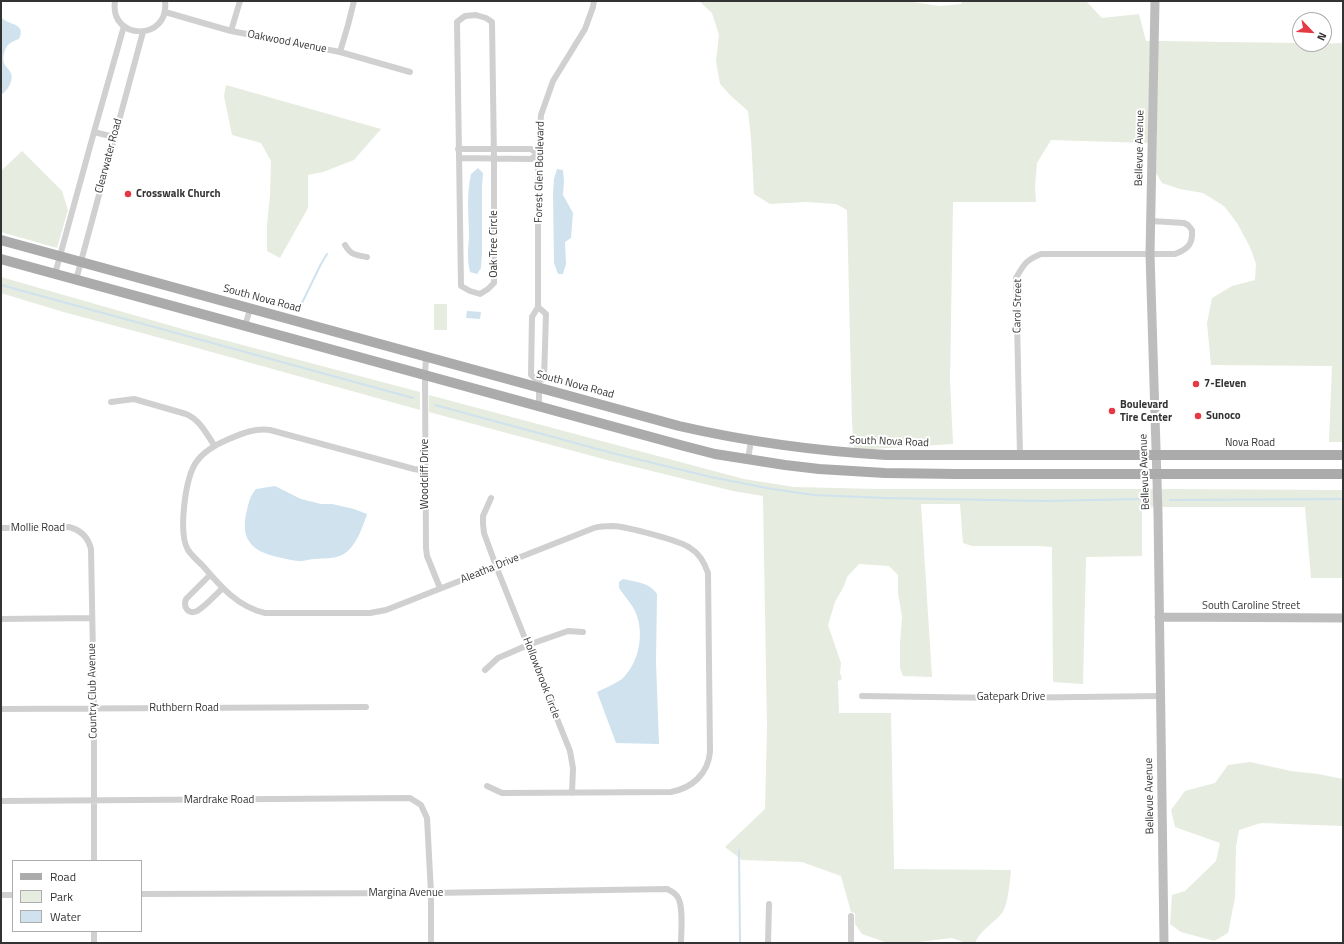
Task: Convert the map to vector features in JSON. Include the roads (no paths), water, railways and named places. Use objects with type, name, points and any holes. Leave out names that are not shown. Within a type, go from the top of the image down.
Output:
[{"type":"main road","name":"South Nova Road","points":[[1,240],[426,357],[539,384],[679,426],[751,441],[824,451],[886,455],[1156,455]]},
{"type":"main road","points":[[1,259],[684,446],[748,459],[820,469],[885,473],[1343,474]]},
{"type":"main road","name":"Nova Road","points":[[1156,455],[1343,455]]},
{"type":"street","points":[[115,1],[114,10],[116,16],[124,26],[132,31],[143,32],[157,25],[163,18],[165,12],[165,1]]},
{"type":"street","points":[[232,31],[240,1]]},
{"type":"street","points":[[340,52],[354,1]]},
{"type":"street","name":"Forest Glen Boulevard","points":[[538,307],[546,314],[544,379],[539,384],[531,375],[532,317],[538,307],[538,154],[541,115],[553,81],[586,29],[594,1]]},
{"type":"street","name":"Bellevue Avenue","points":[[1155,1],[1150,254],[1158,513],[1164,943]]},
{"type":"street","name":"Oakwood Avenue","points":[[165,12],[232,31],[340,52],[410,72]]},
{"type":"street","name":"Oak Tree Circle","points":[[476,15],[486,18],[492,22],[494,149],[494,283],[480,294],[460,286],[457,22],[465,16],[476,15]]},
{"type":"street","name":"Clearwater Road","points":[[55,274],[124,26]]},
{"type":"street","name":"Clearwater Road","points":[[76,280],[143,32]]},
{"type":"street","points":[[94,132],[114,137]]},
{"type":"street","points":[[458,149],[531,149],[538,154],[531,159],[459,158]]},
{"type":"street","name":"Carol Street","points":[[1020,455],[1016,278],[1025,263],[1032,257],[1041,254],[1175,254],[1182,252],[1191,242],[1192,230],[1188,225],[1184,223],[1151,221]]},
{"type":"street","points":[[345,245],[349,252],[354,255],[367,257]]},
{"type":"street","points":[[245,326],[250,309]]},
{"type":"street","name":"Woodcliff Drive","points":[[426,357],[424,375],[426,548],[427,556],[440,588]]},
{"type":"street","points":[[539,384],[539,407]]},
{"type":"street","points":[[110,402],[134,400],[186,414],[199,423],[214,445]]},
{"type":"street","name":"Aleatha Drive","points":[[425,471],[263,429],[249,431],[214,445],[200,457],[190,473],[187,486],[183,531],[188,550],[210,575],[241,604],[257,612],[265,613],[370,613],[401,605],[440,588],[594,528],[613,526],[684,544],[695,551],[706,567],[709,580],[710,752],[705,769],[700,777],[691,785],[675,791],[502,793],[487,786]]},
{"type":"street","points":[[748,459],[751,441]]},
{"type":"street","name":"Hollowbrook Circle","points":[[491,498],[486,510],[483,524],[484,533],[572,760],[572,793]]},
{"type":"street","name":"Mollie Road","points":[[1,528],[62,527],[74,529]]},
{"type":"street","name":"Country Club Avenue","points":[[74,529],[87,538],[92,549],[94,860]]},
{"type":"street","points":[[210,575],[186,599],[185,605],[187,610],[191,612],[197,611],[223,588]]},
{"type":"street","name":"South Caroline Street","points":[[1159,617],[1343,618]]},
{"type":"street","points":[[1,619],[92,618]]},
{"type":"street","points":[[485,670],[498,658],[528,646],[568,631],[583,632]]},
{"type":"street","name":"Gatepark Drive","points":[[862,696],[992,698],[1161,696]]},
{"type":"street","name":"Ruthbern Road","points":[[1,709],[366,707]]},
{"type":"street","name":"Mardrake Road","points":[[1,801],[410,798],[421,806],[427,818],[430,893]]},
{"type":"street","name":"Margina Avenue","points":[[142,894],[430,893],[659,889],[671,891],[677,896],[680,903],[681,943]]},
{"type":"street","points":[[430,893],[431,943]]},
{"type":"street","points":[[1,895],[12,895]]},
{"type":"street","points":[[768,904],[768,943]]},
{"type":"street","points":[[851,916],[851,943]]},
{"type":"street","points":[[94,932],[94,943]]},
{"type":"water","points":[[1,17],[19,27],[21,34],[19,39],[9,44],[5,50],[3,57],[4,62],[11,73],[12,79],[6,91],[1,95]]},
{"type":"water","points":[[478,168],[483,173],[482,253],[481,268],[477,274],[470,272],[468,263],[468,198],[471,174]]},
{"type":"water","points":[[557,169],[563,170],[563,195],[573,213],[571,238],[565,242],[566,264],[563,274],[558,274],[554,263],[553,194],[554,179]]},
{"type":"water","points":[[467,311],[481,312],[480,319],[466,318]]},
{"type":"water","points":[[275,486],[301,499],[321,504],[332,504],[354,509],[367,514],[355,543],[342,555],[300,561],[273,556],[258,550],[252,545],[245,532],[246,514],[251,498],[256,489]]},
{"type":"water","points":[[623,579],[646,585],[657,594],[656,662],[659,744],[616,743],[597,692],[622,679],[628,673],[636,658],[638,650],[640,641],[639,624],[634,609],[619,588],[619,582]]},
{"type":"waterway","points":[[299,309],[327,254]]},
{"type":"waterway","points":[[1,285],[413,398]]},
{"type":"waterway","points":[[435,405],[616,454],[711,477],[772,489],[814,495],[1045,501],[1141,499]]},
{"type":"waterway","points":[[1170,500],[1343,499]]},
{"type":"waterway","points":[[739,850],[740,943]]},
{"type":"place","name":"Crosswalk Church","points":[[128,194]]},
{"type":"place","name":"7-Eleven","points":[[1196,384]]},
{"type":"place","name":"Boulevard Tire Center","points":[[1112,411]]},
{"type":"place","name":"Sunoco","points":[[1198,416]]}]
